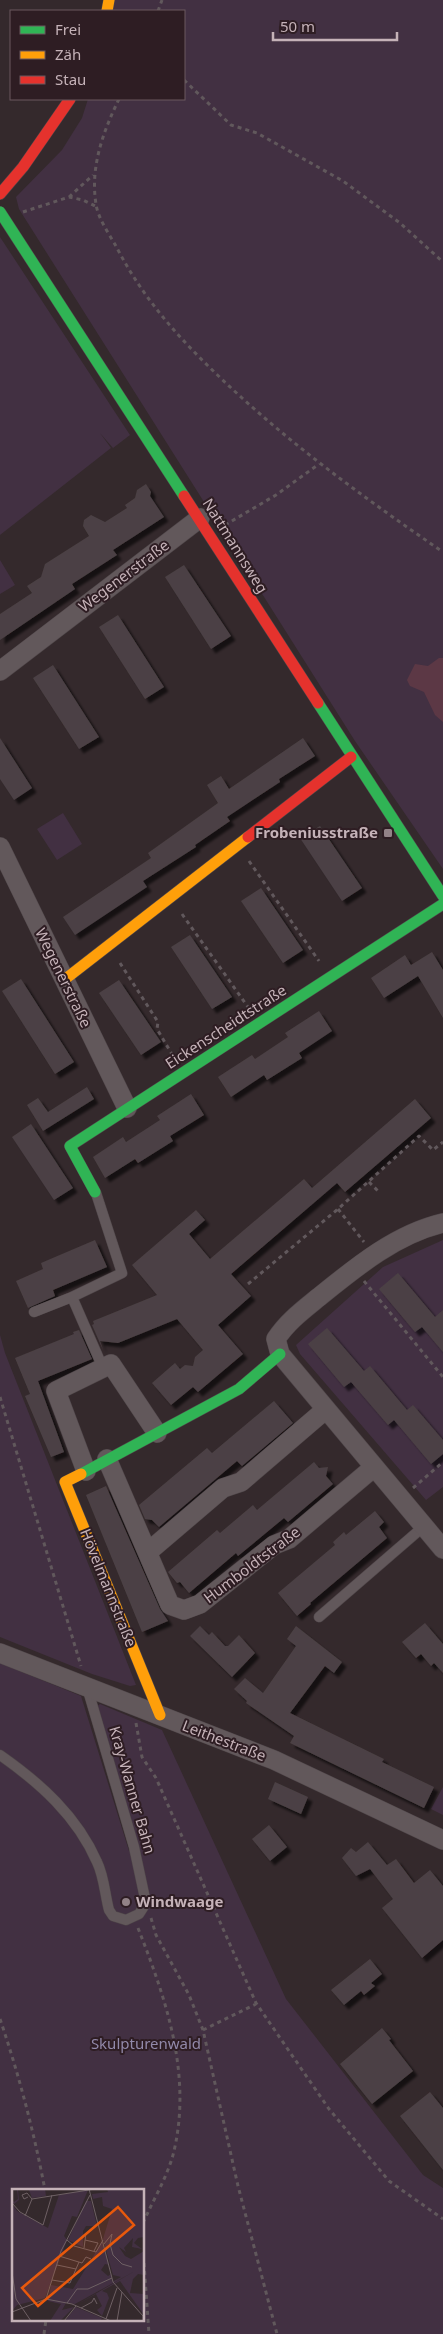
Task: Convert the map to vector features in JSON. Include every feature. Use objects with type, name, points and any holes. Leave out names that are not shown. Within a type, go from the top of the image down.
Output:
[{"type":"street","points":[[0,194],[45,137],[69,100]]},
{"type":"street","name":"Nattmannsweg","points":[[4,216],[351,757],[443,896]]},
{"type":"street","name":"Wegenerstraße","points":[[0,670],[204,526]]},
{"type":"street","points":[[64,980],[351,757]]},
{"type":"street","name":"Wegenerstraße","points":[[0,847],[128,1108]]},
{"type":"street","name":"Eickenscheidtstraße","points":[[95,1192],[70,1146],[443,904]]},
{"type":"street","points":[[443,1222],[415,1232],[354,1268],[284,1326],[276,1340],[280,1354],[443,1550]]},
{"type":"street","name":"Hövelmannstraße","points":[[160,1715],[65,1482],[239,1389],[280,1354]]},
{"type":"street","points":[[86,1471],[56,1391],[111,1364],[157,1432]]},
{"type":"street","points":[[148,1552],[223,1488],[241,1482],[326,1410]]},
{"type":"street","name":"Humboldtstraße","points":[[107,1460],[170,1605],[184,1610],[193,1608],[274,1545],[289,1539],[373,1468]]},
{"type":"street","name":"Leithestraße","points":[[0,1653],[274,1760],[443,1840]]},
{"type":"lane","points":[[34,1312],[72,1297],[122,1273],[95,1192]]},
{"type":"lane","points":[[72,1297],[103,1368]]},
{"type":"lane","points":[[319,1616],[423,1527]]},
{"type":"lane","name":"Kray-Wanner Bahn","points":[[87,1686],[134,1847],[146,1903]]},
{"type":"lane","points":[[0,1755],[49,1795],[80,1829],[98,1863],[109,1910],[119,1920],[134,1918],[146,1903]]},
{"type":"path","points":[[185,81],[231,125],[257,133],[343,181],[400,223],[443,262]]},
{"type":"path","points":[[118,100],[107,124],[94,175],[96,206],[126,266],[158,313],[182,342],[266,419],[319,464],[443,552]]},
{"type":"path","points":[[4,216],[69,197],[94,175]]},
{"type":"path","points":[[69,197],[96,206]]},
{"type":"path","points":[[204,526],[276,495],[319,464]]},
{"type":"path","points":[[238,845],[330,978]]},
{"type":"path","points":[[170,898],[260,1023]]},
{"type":"path","points":[[108,946],[158,1022],[158,1029],[183,1073]]},
{"type":"path","points":[[248,1284],[338,1209],[419,1136],[433,1150],[443,1142]]},
{"type":"path","points":[[369,1182],[380,1192]]},
{"type":"path","points":[[338,1209],[374,1255]]},
{"type":"path","points":[[354,1268],[443,1377]]},
{"type":"path","points":[[0,1397],[87,1686]]},
{"type":"path","points":[[400,1499],[443,1462]]},
{"type":"path","points":[[132,1703],[142,1758],[156,1778],[256,2004],[329,2109],[389,2181],[443,2219]]},
{"type":"path","points":[[146,1903],[156,1935],[189,1995],[203,2030],[238,2186],[277,2334]]},
{"type":"path","points":[[134,1918],[169,2014],[175,2043],[179,2090],[177,2134],[172,2158],[166,2176],[145,2219]]},
{"type":"path","points":[[203,2030],[256,2004]]},
{"type":"path","points":[[0,2018],[20,2082],[45,2189]]},
{"type":"path","points":[[145,2281],[148,2334]]},
{"type":"green space","points":[[111,0],[443,0],[443,869],[355,741],[19,209],[16,197],[62,150],[82,118],[88,100],[185,100],[185,10],[113,10]]},
{"type":"green space","points":[[0,237],[130,435],[113,448],[100,433],[111,448],[0,535]]},
{"type":"green space","points":[[0,560],[15,585],[0,594]]},
{"type":"green space","points":[[63,813],[82,844],[57,860],[37,829]]},
{"type":"green space","points":[[443,1240],[443,1487],[426,1500],[300,1354],[296,1345],[383,1267]]},
{"type":"green space","points":[[0,1335],[5,1353],[136,1685],[130,1686],[92,1674],[0,1637]]},
{"type":"green space","name":"Skulpturenwald","points":[[0,1663],[81,1696],[129,1851],[137,1851],[94,1709],[100,1704],[162,1730],[286,1999],[423,2175],[443,2188],[443,2334],[0,2334]]},
{"type":"green space","points":[[443,1787],[443,1815],[431,1809]]},
{"type":"shaded area","points":[[439,658],[443,658],[443,722],[435,715],[424,692],[410,686],[407,680],[415,664],[428,666]]},
{"type":"building","points":[[146,484],[151,492],[150,496],[164,517],[113,550],[117,555],[72,584],[75,589],[0,640],[0,614],[32,593],[27,586],[41,577],[45,564],[89,536],[83,526],[84,520],[91,515],[105,522],[127,508],[125,505],[135,498],[137,490]]},
{"type":"building","points":[[184,565],[231,636],[211,649],[165,577]]},
{"type":"building","points":[[118,615],[164,687],[145,699],[99,627]]},
{"type":"building","points":[[53,665],[99,737],[79,749],[33,678]]},
{"type":"building","points":[[0,738],[32,788],[14,800],[0,779]]},
{"type":"building","points":[[303,738],[315,756],[279,779],[280,782],[227,817],[230,821],[195,845],[196,847],[143,881],[147,887],[75,935],[63,917],[151,858],[148,853],[218,803],[207,785],[221,776],[229,789]]},
{"type":"building","points":[[320,826],[362,888],[342,901],[300,838]]},
{"type":"building","points":[[261,888],[303,950],[283,963],[241,901]]},
{"type":"building","points":[[190,935],[232,997],[212,1009],[171,947]]},
{"type":"building","points":[[432,952],[443,970],[443,1018],[418,976],[384,998],[371,978],[405,955],[411,965]]},
{"type":"building","points":[[21,979],[74,1062],[55,1074],[2,991]]},
{"type":"building","points":[[119,980],[161,1042],[141,1055],[99,993]]},
{"type":"building","points":[[319,1011],[332,1031],[299,1053],[302,1058],[267,1080],[264,1075],[231,1097],[218,1077],[252,1055],[255,1059],[288,1037],[285,1033]]},
{"type":"building","points":[[87,1087],[94,1099],[43,1131],[27,1105],[38,1098],[48,1112]]},
{"type":"building","points":[[191,1094],[204,1115],[170,1136],[173,1141],[138,1163],[135,1159],[105,1178],[93,1157],[123,1137],[126,1142],[160,1120],[157,1116]]},
{"type":"building","points":[[415,1099],[431,1118],[345,1192],[337,1183],[231,1274],[251,1296],[218,1325],[243,1354],[198,1392],[193,1387],[171,1405],[152,1383],[175,1363],[180,1369],[185,1365],[193,1366],[195,1357],[203,1350],[177,1319],[118,1343],[100,1341],[103,1350],[92,1325],[94,1324],[93,1321],[157,1295],[132,1265],[196,1210],[205,1220],[189,1234],[210,1259],[304,1179],[312,1188]]},
{"type":"building","points":[[31,1124],[73,1188],[54,1200],[12,1137]]},
{"type":"building","points":[[95,1240],[107,1267],[53,1290],[55,1296],[28,1308],[16,1281],[43,1269],[41,1263]]},
{"type":"building","points":[[398,1273],[435,1317],[443,1310],[443,1352],[422,1327],[415,1332],[379,1289]]},
{"type":"building","points":[[327,1328],[364,1371],[370,1366],[407,1410],[413,1405],[443,1440],[443,1454],[431,1464],[394,1420],[388,1425],[351,1382],[344,1387],[308,1344]]},
{"type":"building","points":[[79,1330],[92,1359],[38,1381],[64,1452],[51,1457],[25,1396],[30,1394],[15,1358],[74,1334],[73,1332]]},
{"type":"building","points":[[274,1401],[293,1423],[242,1466],[237,1461],[159,1527],[152,1520],[145,1519],[139,1505],[207,1448],[212,1453]]},
{"type":"building","points":[[314,1462],[319,1468],[328,1467],[326,1476],[333,1484],[288,1522],[284,1518],[238,1556],[236,1553],[189,1593],[168,1572],[217,1530],[220,1533],[253,1505],[257,1510]]},
{"type":"building","points":[[106,1486],[160,1609],[168,1621],[142,1632],[86,1495]]},
{"type":"building","points":[[375,1511],[384,1522],[379,1527],[387,1538],[297,1616],[278,1593],[335,1545],[333,1542],[344,1532],[346,1535]]},
{"type":"building","points":[[425,1623],[443,1644],[443,1673],[434,1663],[431,1666],[421,1654],[416,1658],[402,1642]]},
{"type":"building","points":[[200,1626],[209,1635],[212,1632],[225,1646],[228,1646],[239,1635],[255,1653],[232,1677],[190,1636]]},
{"type":"building","points":[[296,1626],[342,1662],[334,1673],[325,1666],[290,1713],[384,1759],[382,1762],[434,1787],[424,1808],[290,1743],[294,1736],[246,1703],[247,1701],[234,1689],[245,1678],[263,1693],[296,1646],[287,1639]]},
{"type":"building","points":[[275,1782],[308,1797],[301,1814],[268,1799]]},
{"type":"building","points":[[269,1825],[287,1847],[270,1861],[252,1839]]},
{"type":"building","points":[[368,1842],[387,1865],[396,1859],[414,1883],[430,1870],[443,1886],[443,1940],[422,1958],[382,1908],[393,1899],[370,1869],[356,1876],[342,1858],[351,1848],[356,1852]]},
{"type":"building","points":[[370,1959],[382,1974],[371,1983],[375,1986],[364,1995],[361,1991],[344,2005],[331,1990]]},
{"type":"building","points":[[382,2028],[413,2071],[372,2104],[340,2064]]},
{"type":"building","points":[[430,2092],[443,2108],[443,2170],[400,2116]]},
{"type":"traffic: fast","points":[[0,212],[184,496]]},
{"type":"traffic: fast","points":[[318,703],[443,896]]},
{"type":"traffic: fast","points":[[95,1192],[70,1146],[443,904]]},
{"type":"traffic: fast","points":[[81,1474],[239,1389],[280,1354]]},
{"type":"traffic: slow","points":[[107,10],[109,0]]},
{"type":"traffic: slow","points":[[64,980],[248,837]]},
{"type":"traffic: slow","points":[[81,1474],[65,1482],[160,1715]]},
{"type":"traffic: jam","points":[[0,194],[23,167],[69,100]]},
{"type":"traffic: jam","points":[[184,496],[318,703]]},
{"type":"traffic: jam","points":[[248,837],[351,757]]},
{"type":"place","name":"Frobeniusstraße","points":[[388,833]]},
{"type":"place","name":"Windwaage","points":[[126,1902]]}]
